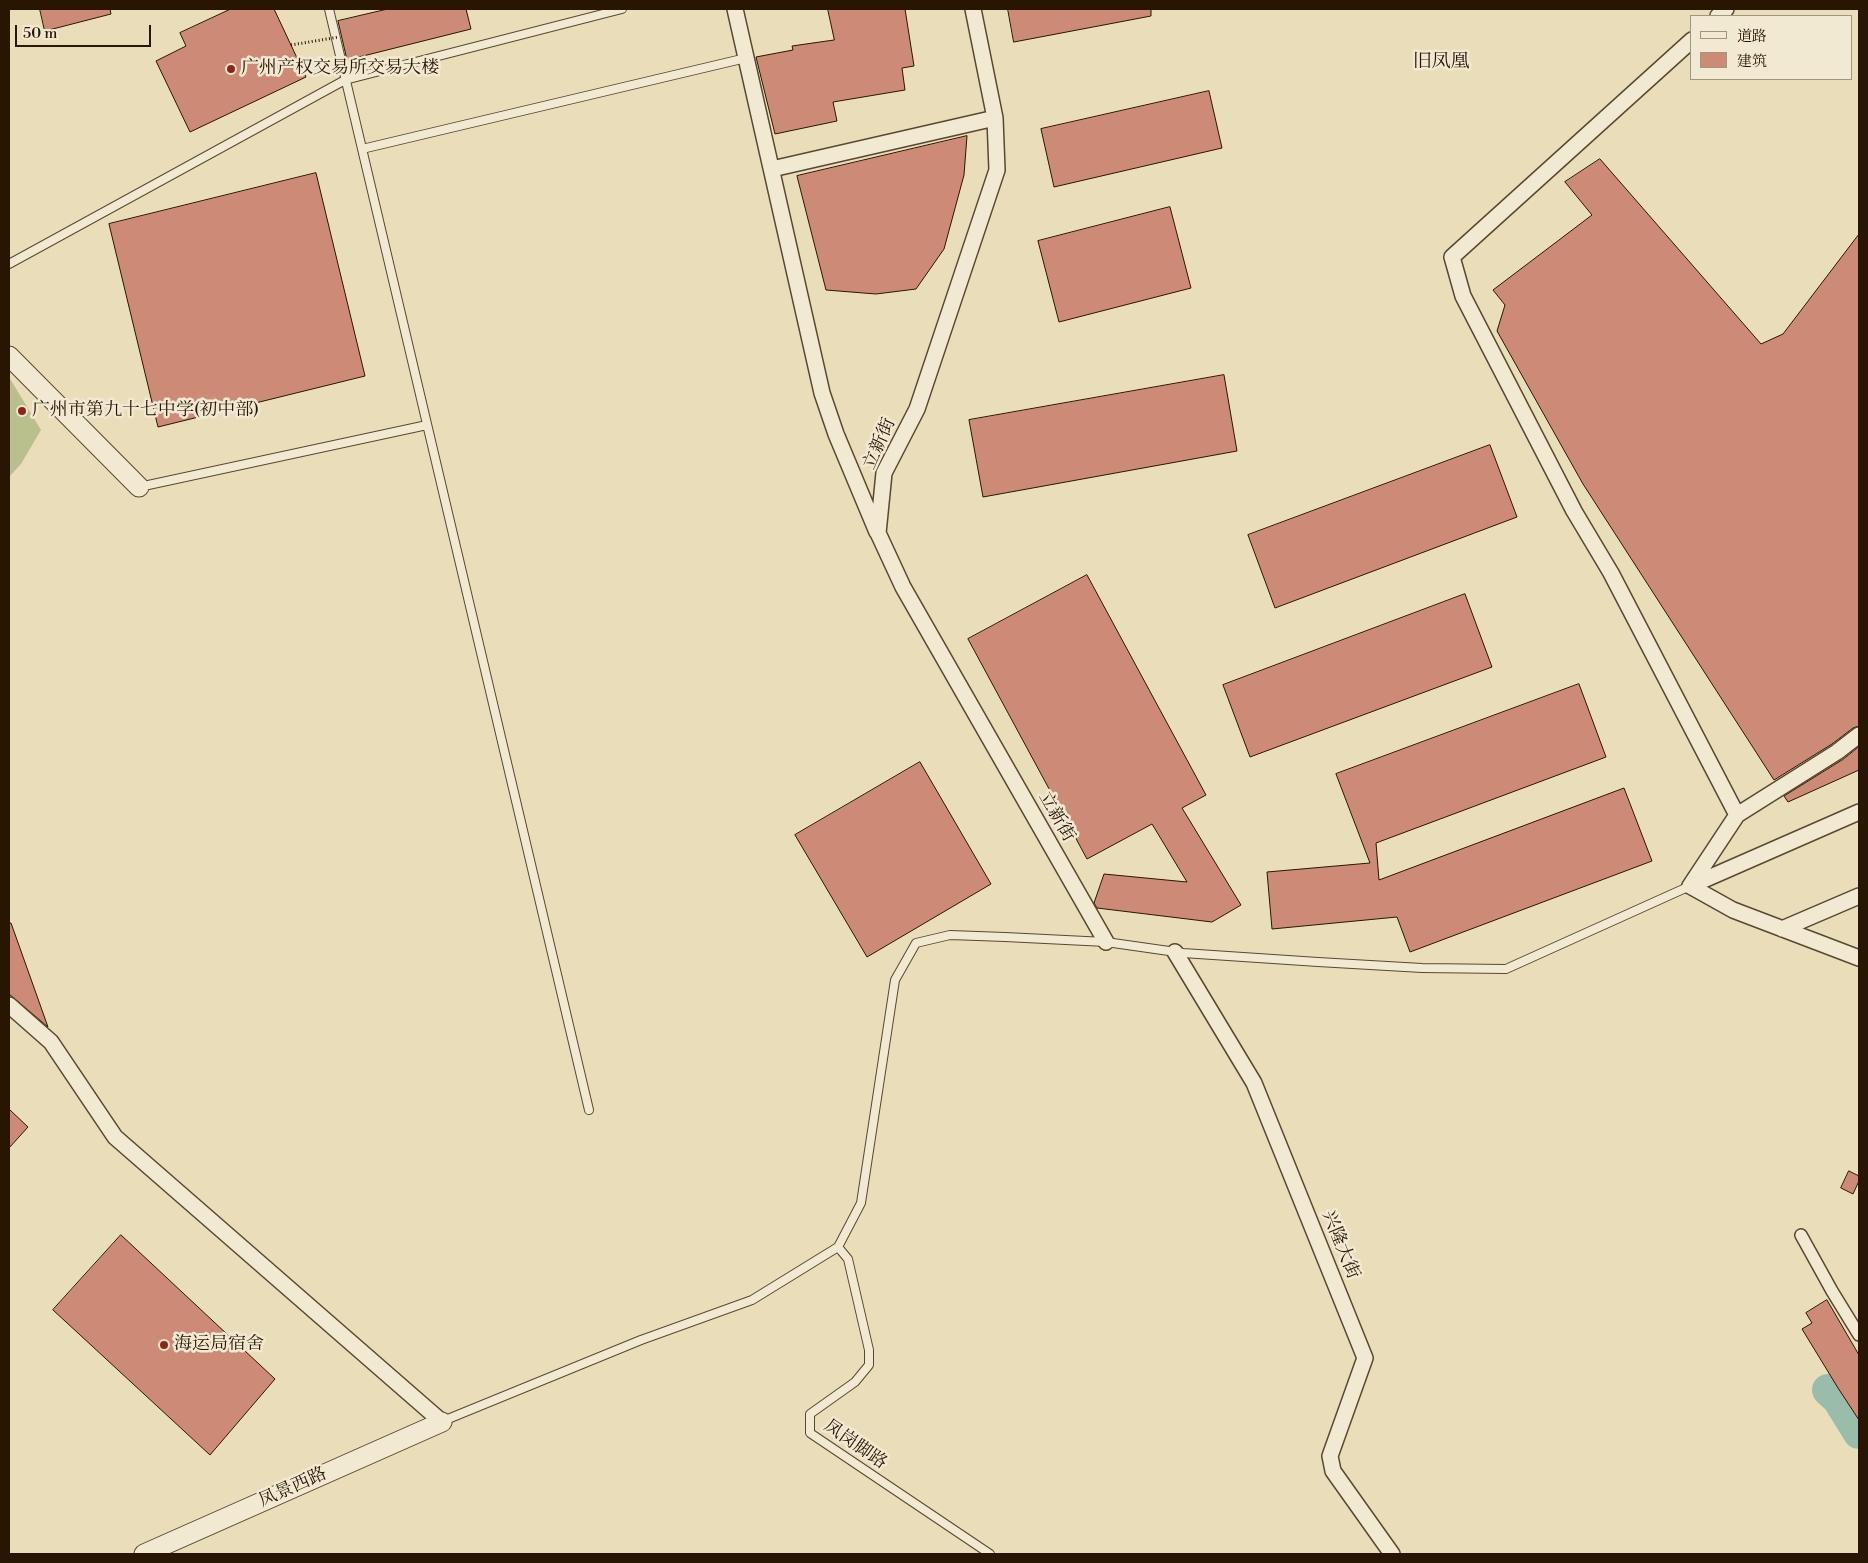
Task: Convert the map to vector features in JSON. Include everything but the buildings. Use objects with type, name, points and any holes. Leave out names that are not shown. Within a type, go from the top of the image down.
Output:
[{"type":"street","points":[[735,9],[822,393],[836,434],[878,533]]},
{"type":"street","name":"立新街","points":[[973,9],[995,118],[997,170],[917,409],[884,474],[878,533],[903,587],[1106,942]]},
{"type":"street","points":[[1690,42],[1452,258],[1463,296],[1574,511],[1610,573],[1737,815]]},
{"type":"street","points":[[772,169],[995,118]]},
{"type":"street","points":[[9,356],[139,487]]},
{"type":"street","points":[[1690,886],[1737,815],[1837,752],[1859,735]]},
{"type":"street","points":[[1690,886],[1859,812]]},
{"type":"street","points":[[1690,886],[1733,910],[1859,958]]},
{"type":"street","points":[[1782,930],[1859,896]]},
{"type":"street","name":"兴隆大街","points":[[1175,952],[1254,1083],[1365,1358],[1330,1456],[1333,1472],[1392,1554]]},
{"type":"street","points":[[9,1005],[51,1042],[115,1137],[442,1422]]},
{"type":"street","points":[[1801,1235],[1832,1291],[1859,1334]]},
{"type":"street","name":"凤景西路","points":[[144,1554],[442,1422]]},
{"type":"lane","points":[[329,9],[589,1110]]},
{"type":"lane","points":[[9,264],[345,80],[622,9]]},
{"type":"lane","points":[[362,149],[746,58]]},
{"type":"lane","points":[[139,487],[427,426]]},
{"type":"lane","points":[[442,1422],[641,1340],[752,1300],[838,1247],[861,1203],[895,980],[916,943],[950,935],[1106,942],[1175,952],[1422,968],[1506,969],[1690,886]]},
{"type":"lane","name":"凤岗脚路","points":[[838,1247],[848,1259],[870,1350],[869,1365],[855,1382],[810,1414],[810,1434],[990,1554]]},
{"type":"path","points":[[291,45],[339,37]]},
{"type":"green space","points":[[9,377],[41,430],[21,464],[9,477]]},
{"type":"waterway","points":[[1828,1390],[1838,1399],[1859,1433]]},
{"type":"place","name":"广州产权交易所交易大楼","points":[[231,69]]},
{"type":"place","name":"广州市第九十七中学(初中部)","points":[[22,411]]},
{"type":"place","name":"海运局宿舍","points":[[164,1345]]},
{"type":"district","name":"旧凤凰","points":[[1441,62]]}]
